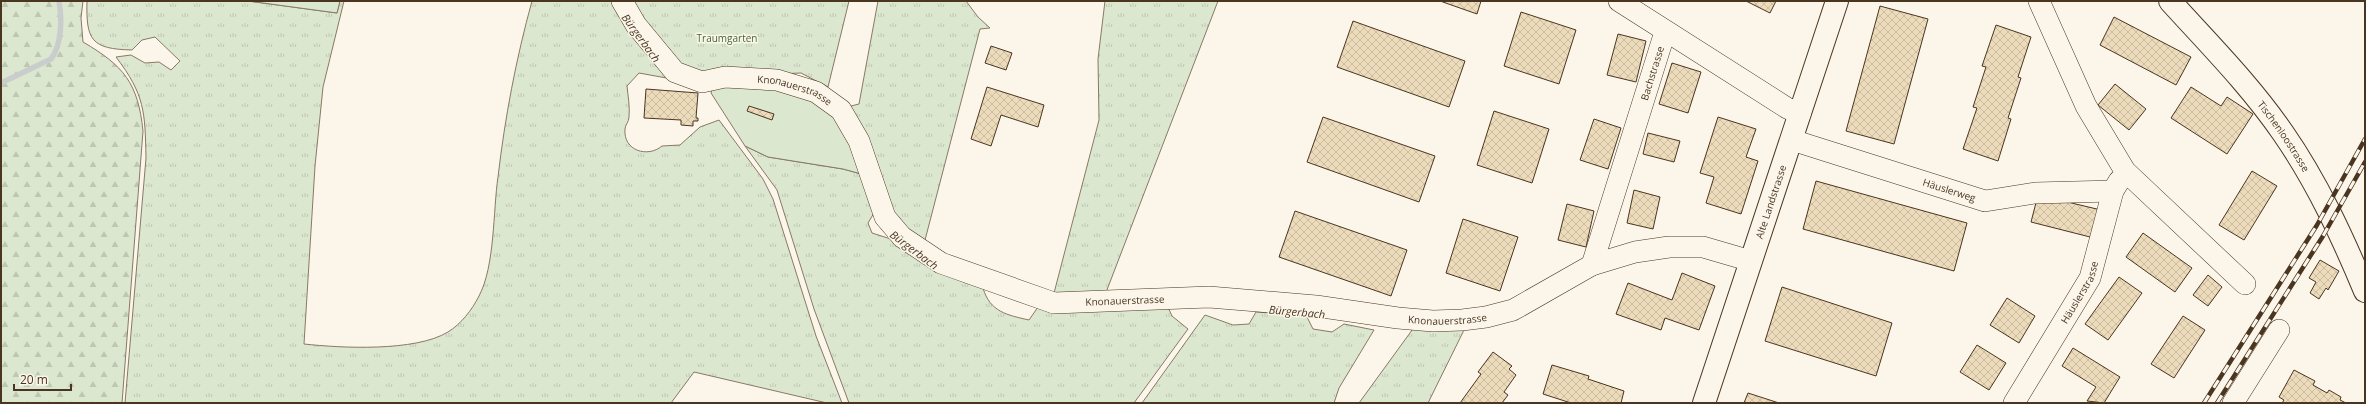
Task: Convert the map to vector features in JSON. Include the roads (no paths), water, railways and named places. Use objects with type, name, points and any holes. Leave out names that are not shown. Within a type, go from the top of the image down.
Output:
[{"type":"main road","name":"Alte Landstrasse","points":[[1704,403],[1837,1]]},
{"type":"main road","name":"Tischenloostrasse","points":[[2170,1],[2227,63],[2282,133],[2335,222],[2365,292]]},
{"type":"street","name":"Knonauerstrasse","points":[[622,1],[636,25],[675,72],[702,82],[725,77],[777,80],[816,92],[841,110],[859,141],[885,217],[902,237],[941,263],[1054,303],[1209,297],[1316,306],[1398,318],[1433,321],[1462,320],[1486,317],[1513,310],[1592,265],[1635,252],[1669,247],[1703,248],[1752,261]]},
{"type":"street","points":[[1619,1],[1666,32]]},
{"type":"street","points":[[2039,1],[2086,106],[2125,171],[2245,284]]},
{"type":"street","name":"Bachstrasse","points":[[1592,265],[1666,32],[1787,108],[1800,114]]},
{"type":"street","name":"Häuslerweg","points":[[1792,140],[1985,201],[2036,193],[2113,191]]},
{"type":"street","name":"Häuslerstrasse","points":[[2014,403],[2090,278],[2113,191],[2125,171]]},
{"type":"street","points":[[2233,403],[2279,330]]},
{"type":"waterway","points":[[1,83],[51,59],[55,53],[59,39],[61,15],[59,1]]},
{"type":"railway","points":[[2204,403],[2317,225],[2365,139]]},
{"type":"railway","points":[[2217,403],[2323,236],[2365,162]]},
{"type":"water label","name":"Bürgerbach","points":[[641,38]]},
{"type":"water label","name":"Bürgerbach","points":[[914,250]]},
{"type":"water label","name":"Bürgerbach","points":[[1297,312]]},
{"type":"park label","name":"Traumgarten","points":[[727,38]]}]
